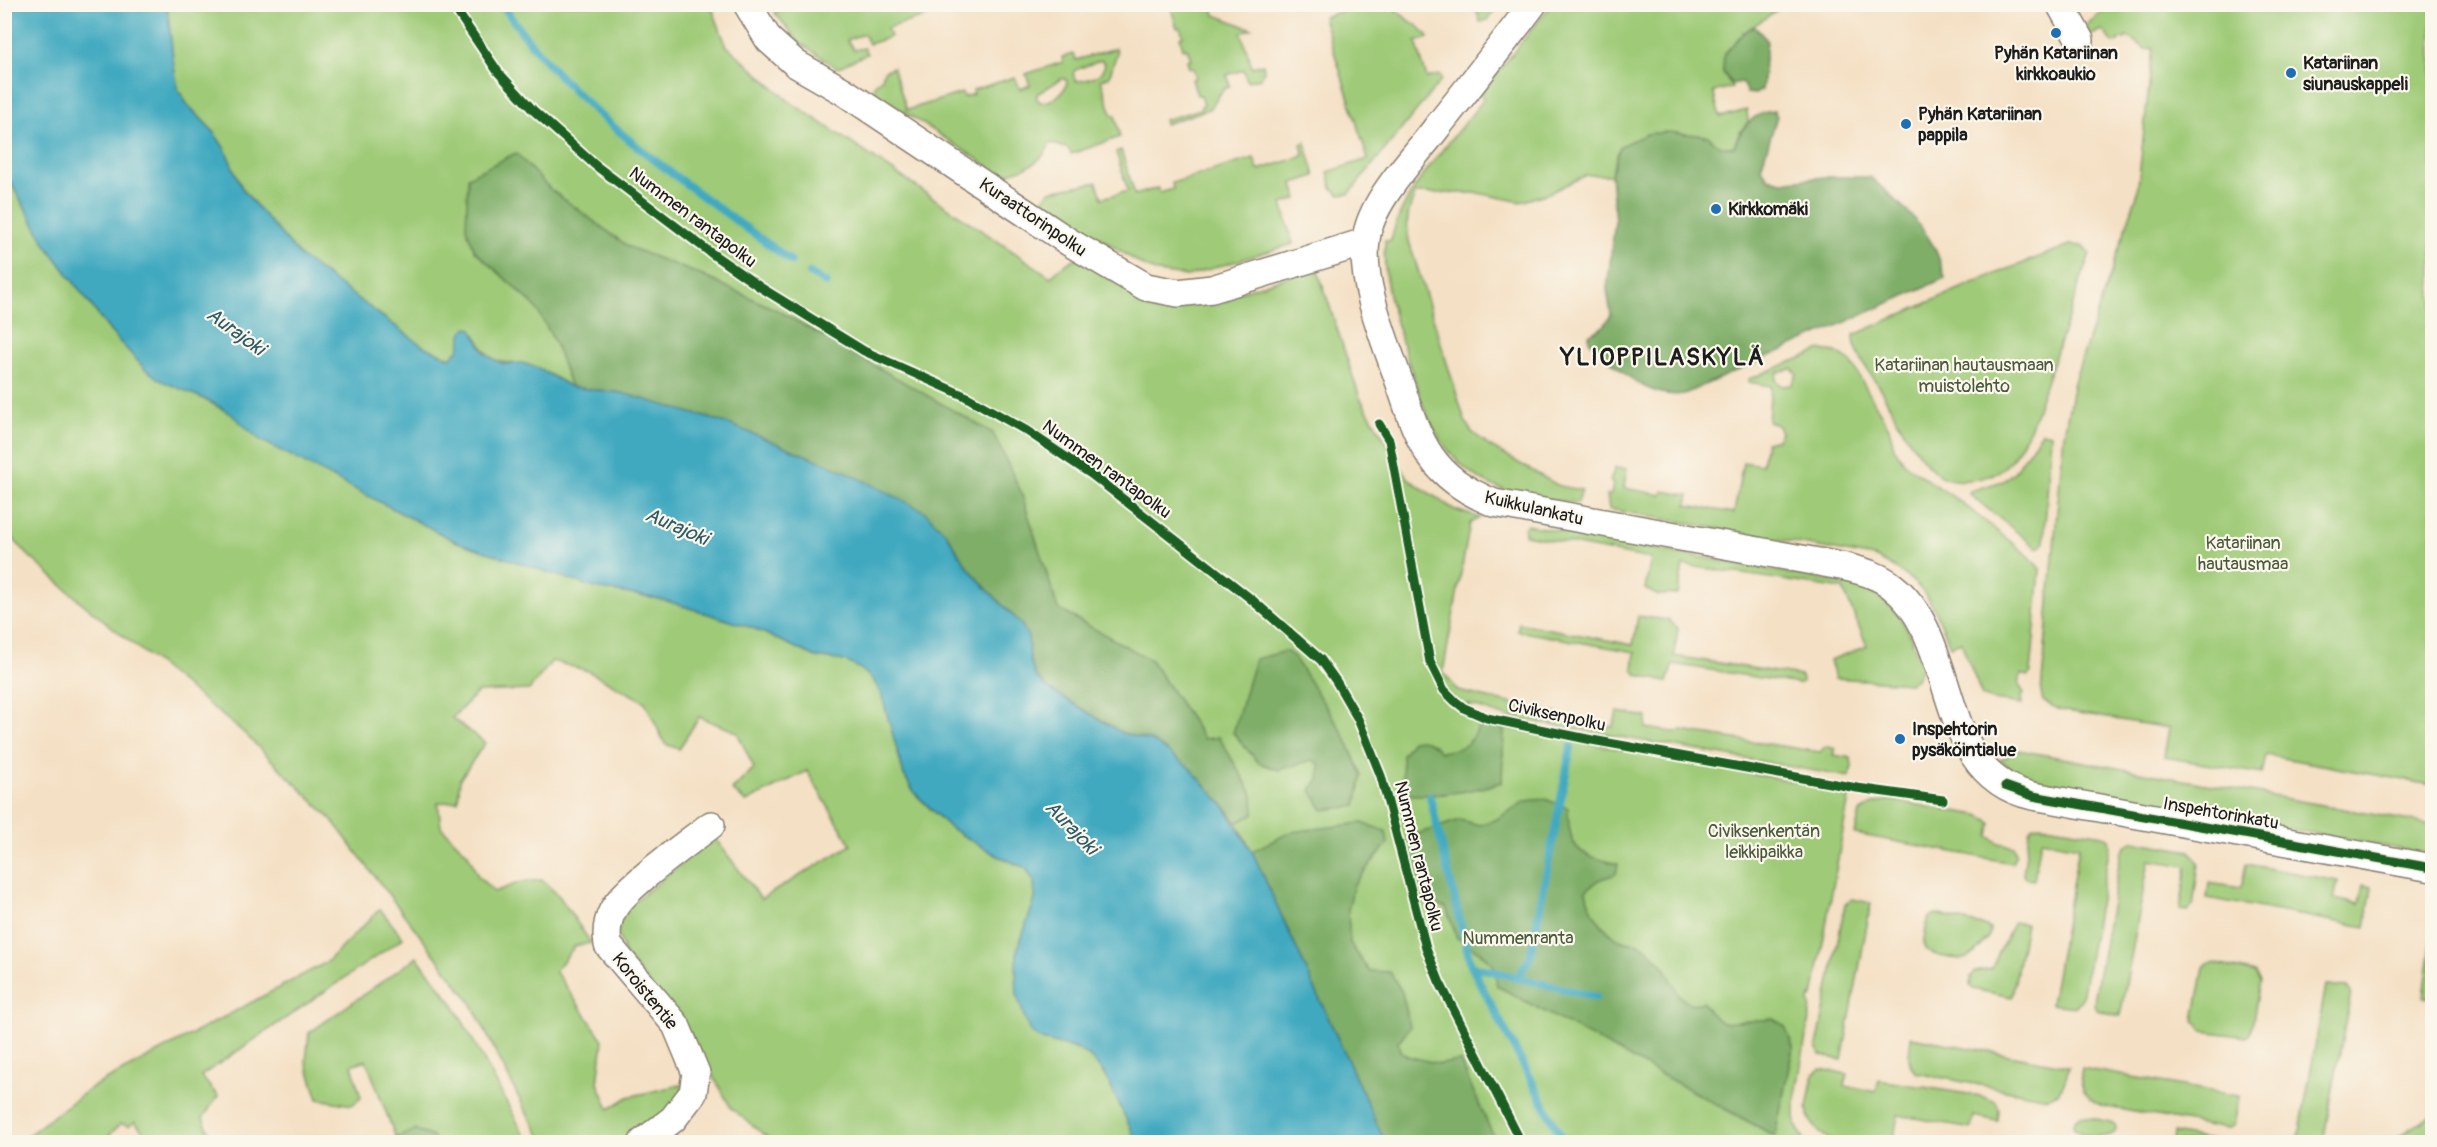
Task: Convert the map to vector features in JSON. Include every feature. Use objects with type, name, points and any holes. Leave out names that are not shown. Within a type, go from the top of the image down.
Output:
[{"type":"street","name":"Kuraattorinpolku","points":[[747,4],[769,40],[796,64],[852,98],[1069,242],[1146,287],[1178,293],[1212,289],[1365,242]]},
{"type":"street","name":"Kuikkulankatu","points":[[1533,4],[1386,193],[1376,210],[1365,242],[1366,266],[1374,304],[1415,429],[1425,449],[1438,467],[1454,482],[1494,503],[1846,567],[1879,578],[1891,585],[1914,610],[1933,651],[1972,752],[1987,773],[2005,786]]},
{"type":"street","points":[[2060,4],[2080,40]]},
{"type":"street","name":"Inspehtorinkatu","points":[[2005,786],[2033,796],[2433,868]]},
{"type":"street","name":"Koroistentie","points":[[643,1143],[673,1119],[693,1093],[696,1073],[676,1025],[608,945],[606,934],[614,909],[628,892],[711,825]]},
{"type":"green space","points":[[1475,4],[1499,5],[1487,20],[1480,22]]},
{"type":"green space","name":"Nummenranta","points":[[167,5],[711,5],[726,45],[789,101],[1051,277],[1058,269],[1076,258],[1137,295],[1168,305],[1229,295],[1317,268],[1360,398],[1405,474],[1411,481],[1455,510],[1480,518],[1470,523],[1443,672],[1458,691],[1613,727],[1617,712],[1647,717],[1646,728],[1682,731],[1820,752],[1826,746],[1835,749],[1833,755],[1851,758],[1852,767],[1849,777],[1507,717],[1467,704],[1481,723],[1850,792],[1813,997],[1810,996],[1810,1013],[1795,1100],[1795,1124],[1806,1142],[1385,1142],[1252,851],[1237,823],[1190,768],[1152,741],[1122,733],[1030,661],[1028,637],[1021,624],[966,565],[946,533],[924,511],[845,471],[571,387],[544,371],[526,364],[498,361],[486,352],[468,327],[463,331],[459,349],[450,358],[423,346],[301,257],[242,188],[213,131],[187,104],[178,89]]},
{"type":"green space","points":[[800,5],[925,5],[928,16],[887,28],[890,37],[869,44],[864,34],[847,40],[854,50],[864,48],[867,54],[837,68],[799,42],[774,12]]},
{"type":"green space","points":[[1170,5],[1212,5],[1215,15],[1252,29],[1241,32],[1252,67],[1263,64],[1264,71],[1261,78],[1247,81],[1244,70],[1227,75],[1230,86],[1223,90],[1209,109],[1165,124],[1164,120],[1201,109],[1204,105],[1201,95],[1197,95],[1192,79],[1196,78],[1193,67],[1189,68],[1187,60],[1191,59],[1187,48],[1183,49],[1180,37],[1183,36],[1180,27],[1177,28]]},
{"type":"green space","points":[[1362,5],[1392,5],[1422,29],[1428,38],[1416,42],[1427,78],[1439,75],[1442,79],[1349,194],[1339,195],[1332,188],[1328,172],[1368,159],[1323,17]]},
{"type":"green space","points":[[1551,5],[1785,5],[1743,33],[1723,72],[1732,87],[1713,92],[1720,117],[1747,110],[1748,122],[1740,132],[1734,146],[1725,148],[1716,145],[1620,146],[1611,175],[1586,175],[1551,192],[1521,202],[1478,193],[1416,193],[1413,199],[1408,217],[1409,241],[1465,421],[1471,431],[1489,446],[1559,486],[1582,490],[1577,503],[1527,496],[1491,485],[1465,468],[1446,448],[1423,405],[1411,370],[1388,290],[1384,257],[1385,241],[1391,241],[1405,203],[1430,166],[1484,99],[1480,95]]},
{"type":"green space","name":"Katariinan hautausmaa","points":[[2103,5],[2432,5],[2432,785],[2266,755],[2262,774],[2164,757],[2169,728],[2060,710],[2043,701],[2041,693],[2064,434],[2074,382],[2137,195],[2153,48],[2145,49],[2126,36],[2125,39],[2114,43],[2102,30],[2087,37],[2087,24],[2106,9]]},
{"type":"green space","points":[[1754,26],[1767,40],[1762,90],[1755,94],[1747,93],[1742,82],[1731,84],[1723,72],[1724,54],[1743,33]]},
{"type":"green space","points":[[1116,48],[1117,53],[1109,77],[1101,80],[1112,115],[1115,115],[1120,137],[1071,154],[1069,149],[1050,143],[1042,156],[1031,165],[1002,175],[875,93],[874,85],[882,78],[884,71],[893,67],[907,110],[962,93],[964,97],[974,94],[973,90],[1015,77],[1020,89],[1030,85],[1026,74],[1063,62],[1062,57],[1074,54],[1076,60]],"holes":[[[1101,60],[1105,64],[1098,75],[1076,81],[1073,74],[1075,70]],[[1061,79],[1067,82],[1057,96],[1044,102],[1037,99],[1037,94]]]},
{"type":"green space","points":[[1774,111],[1777,116],[1761,168],[1768,178],[1781,182],[1824,177],[1870,177],[1921,227],[1936,251],[1945,278],[1684,394],[1656,392],[1632,379],[1589,341],[1589,335],[1604,326],[1611,315],[1607,289],[1615,221],[1611,175],[1620,146],[1647,134],[1667,132],[1708,136],[1720,145],[1734,147],[1749,122],[1760,114]]},
{"type":"green space","points":[[1305,142],[1315,176],[1293,183],[1297,199],[1282,204],[1293,244],[1187,276],[1157,272],[1142,265],[1042,200],[1050,191],[1097,182],[1102,198],[1128,191],[1116,152],[1121,150],[1135,195],[1158,188],[1160,193],[1173,189],[1172,183],[1254,158],[1258,170],[1304,156],[1301,144]]},
{"type":"green space","points":[[516,153],[550,189],[629,247],[696,273],[777,310],[993,433],[1021,492],[1058,609],[1151,660],[1204,739],[1219,737],[1253,795],[1254,814],[1237,823],[1224,805],[1152,741],[1122,733],[1048,688],[1035,675],[1030,661],[1028,637],[1021,624],[966,565],[622,393],[571,387],[554,341],[535,306],[475,251],[466,228],[468,177]]},
{"type":"green space","points":[[4,172],[47,246],[110,331],[145,369],[230,413],[260,440],[457,542],[595,588],[664,600],[753,628],[816,657],[845,661],[861,669],[874,681],[882,696],[904,775],[914,793],[950,828],[998,856],[1026,868],[1034,881],[1035,899],[1017,951],[1042,1040],[1076,1049],[1093,1061],[1108,1082],[1137,1142],[773,1142],[731,1108],[690,1034],[625,955],[618,935],[619,914],[714,837],[761,899],[851,845],[807,771],[746,802],[732,790],[754,768],[737,732],[699,717],[679,749],[665,744],[645,702],[588,671],[552,661],[529,690],[478,692],[452,718],[485,743],[460,779],[458,801],[438,803],[441,827],[468,854],[478,876],[494,892],[521,882],[542,880],[559,896],[591,943],[575,946],[555,971],[603,1040],[598,1083],[609,1109],[628,1097],[684,1084],[681,1102],[631,1142],[544,1142],[525,1110],[470,1001],[331,819],[243,732],[82,603],[29,556],[5,530]]},
{"type":"green space","name":"Katariinan hautausmaan muistolehto","points":[[2070,245],[2083,246],[2090,253],[2031,427],[2014,456],[1993,475],[1966,480],[1942,477],[1923,459],[1907,437],[1860,357],[1854,335],[1975,282]]},
{"type":"green space","points":[[1821,350],[1836,352],[1851,362],[1889,428],[1894,448],[1906,465],[1962,503],[2030,557],[2040,569],[2031,673],[2027,676],[2021,674],[2019,684],[2024,694],[2021,696],[2022,704],[1992,700],[1982,696],[1961,642],[1950,646],[1931,603],[1923,592],[1904,574],[1874,557],[1609,509],[1607,495],[1611,495],[1613,484],[1610,481],[1615,468],[1627,469],[1624,488],[1662,495],[1663,491],[1689,495],[1687,505],[1734,513],[1743,462],[1762,465],[1766,442],[1778,439],[1781,432],[1777,425],[1768,421],[1771,386],[1748,382],[1749,379]],"holes":[[[1792,368],[1797,374],[1792,385],[1783,386],[1776,381],[1777,373]]]},
{"type":"green space","points":[[2042,432],[2051,434],[2044,541],[2042,546],[2037,548],[1969,494],[1970,491],[2003,481],[2014,472]]},
{"type":"green space","points":[[1527,525],[1864,587],[1877,595],[1902,621],[1908,630],[1922,668],[1916,679],[1910,683],[1835,678],[1830,660],[1867,646],[1843,589],[1683,565],[1678,594],[1657,595],[1645,589],[1651,559],[1525,535],[1524,528]]},
{"type":"green space","points":[[1638,616],[1668,620],[1678,628],[1674,656],[1801,676],[1802,682],[1799,684],[1673,664],[1667,682],[1637,675],[1633,669],[1635,652],[1517,631],[1519,623],[1633,645]]},
{"type":"green space","points":[[1286,651],[1294,657],[1343,733],[1362,775],[1356,806],[1323,810],[1311,790],[1319,779],[1320,765],[1313,760],[1278,770],[1258,762],[1233,733],[1255,659]]},
{"type":"green space","points":[[1481,723],[1504,728],[1502,782],[1453,793],[1403,794],[1402,755],[1412,741],[1428,742],[1440,752],[1461,748],[1473,737]]},
{"type":"green space","points":[[2018,750],[2432,825],[2432,855],[2036,782],[2017,773],[2000,760]]},
{"type":"green space","points":[[1545,799],[1568,808],[1571,834],[1578,849],[1593,857],[1618,864],[1616,874],[1598,880],[1586,891],[1594,912],[1608,931],[1620,940],[1645,947],[1668,972],[1675,988],[1685,1001],[1703,1002],[1709,1012],[1722,1023],[1773,1019],[1785,1026],[1793,1047],[1775,1136],[1497,986],[1494,966],[1481,953],[1457,938],[1446,908],[1418,898],[1405,842],[1420,833],[1460,820],[1480,825],[1497,819],[1525,801]]},
{"type":"green space","points":[[1888,800],[1978,815],[1988,820],[1991,824],[1989,836],[1998,843],[2014,846],[2016,854],[2012,863],[1855,834],[1860,812],[1873,804]]},
{"type":"green space","points":[[1362,823],[1386,831],[1388,843],[1354,884],[1348,910],[1350,943],[1369,971],[1390,972],[1402,992],[1410,1027],[1398,1042],[1400,1051],[1407,1056],[1440,1064],[1460,1061],[1496,1142],[1385,1142],[1252,851],[1291,832]]},
{"type":"green space","points":[[2039,825],[2103,835],[2109,839],[2110,845],[2082,998],[2076,1007],[2051,1004],[2079,847],[2041,840],[2034,880],[2027,879],[2023,874],[2029,832],[2032,827]]},
{"type":"green space","points":[[2133,841],[2190,851],[2199,863],[2193,906],[2188,911],[2180,910],[2187,866],[2149,860],[2120,1016],[2097,1010],[2094,1004],[2121,853]]},
{"type":"green space","points":[[2246,864],[2338,881],[2334,899],[2359,904],[2363,885],[2372,887],[2365,927],[2207,898],[2209,883],[2241,888]]},
{"type":"green space","points":[[1852,899],[1871,903],[1842,1060],[1820,1055],[1817,1047],[1845,904]]},
{"type":"green space","points":[[380,909],[403,938],[201,1076],[218,1096],[203,1118],[212,1138],[200,1142],[152,1142],[135,1122],[129,1126],[120,1124],[103,1142],[19,1142],[91,1088],[327,962]]},
{"type":"green space","points":[[1935,914],[1982,925],[1990,929],[1989,935],[1977,951],[1967,958],[1936,955],[1924,946],[1929,917]]},
{"type":"green space","points":[[2014,922],[2026,924],[2012,997],[1973,989],[1970,986],[1971,976],[1975,972],[1991,969]]},
{"type":"green space","points":[[2432,937],[2432,993],[2427,999],[2424,998]]},
{"type":"green space","points":[[417,957],[454,1005],[528,1142],[436,1142],[433,1137],[415,1130],[396,1138],[366,1060],[352,1065],[361,1098],[352,1105],[318,1099],[306,1062],[309,1033]]},
{"type":"green space","points":[[2214,963],[2255,973],[2260,981],[2251,1032],[2247,1037],[2203,1031],[2194,1020],[2204,968]]},
{"type":"green space","points":[[2326,985],[2347,987],[2351,993],[2323,1142],[2298,1142]]},
{"type":"green space","points":[[1911,1037],[2069,1066],[2061,1089],[2048,1098],[1917,1073],[1910,1061]]},
{"type":"green space","points":[[2082,1068],[2239,1096],[2234,1125],[2227,1129],[2102,1106],[2084,1091],[2081,1081]]},
{"type":"green space","points":[[1821,1069],[1847,1074],[1845,1086],[1876,1092],[1879,1080],[1981,1096],[1996,1102],[1999,1109],[1998,1121],[1974,1116],[1971,1128],[1898,1115],[1893,1142],[1833,1142],[1819,1132],[1809,1119],[1807,1108],[1813,1075]]},
{"type":"green space","points":[[2432,1115],[2432,1142],[2390,1142]]},
{"type":"green space","points":[[2081,1116],[2111,1122],[2116,1126],[2115,1132],[2108,1136],[2099,1136],[2079,1132],[2074,1127],[2074,1122]]},
{"type":"green space","points":[[415,1130],[433,1137],[436,1142],[393,1142],[396,1138]]},
{"type":"green space","points":[[2173,1133],[2219,1142],[2172,1142]]},
{"type":"green space","points":[[2141,1139],[2172,1142],[2139,1142]]},
{"type":"water","name":"Aurajoki","points":[[4,5],[167,5],[178,89],[187,104],[213,131],[225,149],[242,188],[301,257],[423,346],[451,358],[459,349],[463,331],[468,327],[472,329],[484,352],[504,364],[522,363],[538,368],[571,387],[622,393],[726,423],[845,471],[924,511],[946,533],[966,565],[1021,624],[1028,637],[1030,660],[1035,675],[1047,688],[1122,733],[1152,741],[1190,768],[1224,806],[1252,851],[1385,1142],[1137,1142],[1104,1073],[1089,1056],[1077,1049],[1042,1040],[1030,1032],[1017,995],[1016,971],[1017,951],[1035,899],[1034,881],[1026,868],[998,856],[950,828],[914,792],[904,775],[882,696],[874,681],[861,669],[845,661],[816,657],[753,628],[664,600],[595,588],[457,542],[260,440],[230,413],[209,401],[162,381],[145,369],[110,331],[47,246],[5,172]]},
{"type":"waterway","points":[[502,4],[530,43],[597,113],[674,175],[791,261]]},
{"type":"waterway","points":[[810,273],[826,283]]},
{"type":"waterway","points":[[1517,978],[1530,958],[1571,747]]},
{"type":"waterway","points":[[1430,797],[1471,966],[1564,1142]]},
{"type":"waterway","points":[[1471,966],[1596,997]]},
{"type":"cycle path","name":"Nummen rantapolku","points":[[452,4],[498,72],[533,110],[595,165],[711,253],[760,287],[864,351],[965,396],[1027,431],[1091,474],[1251,599],[1321,660],[1358,719],[1381,776],[1426,948],[1439,981],[1521,1142]]},
{"type":"cycle path","name":"Civiksenpolku","points":[[1379,424],[1389,440],[1430,662],[1444,690],[1464,708],[1487,718],[1592,740],[1857,788],[1943,800]]},
{"type":"cycle path","points":[[2005,786],[2033,796],[2432,868]]},
{"type":"place","name":"Pyhän Katariinan kirkkoaukio","points":[[2056,33]]},
{"type":"place","name":"Katariinan siunauskappeli","points":[[2291,73]]},
{"type":"place","name":"Pyhän Katariinan pappila","points":[[1906,124]]},
{"type":"place","name":"Kirkkomäki","points":[[1716,209]]},
{"type":"place","name":"Inspehtorin pysäköintialue","points":[[1900,739]]},
{"type":"district","name":"YLIOPPILASKYLÄ","points":[[1663,357]]},
{"type":"park label","name":"Civiksenkentän leikkipaikka","points":[[1764,841]]}]
